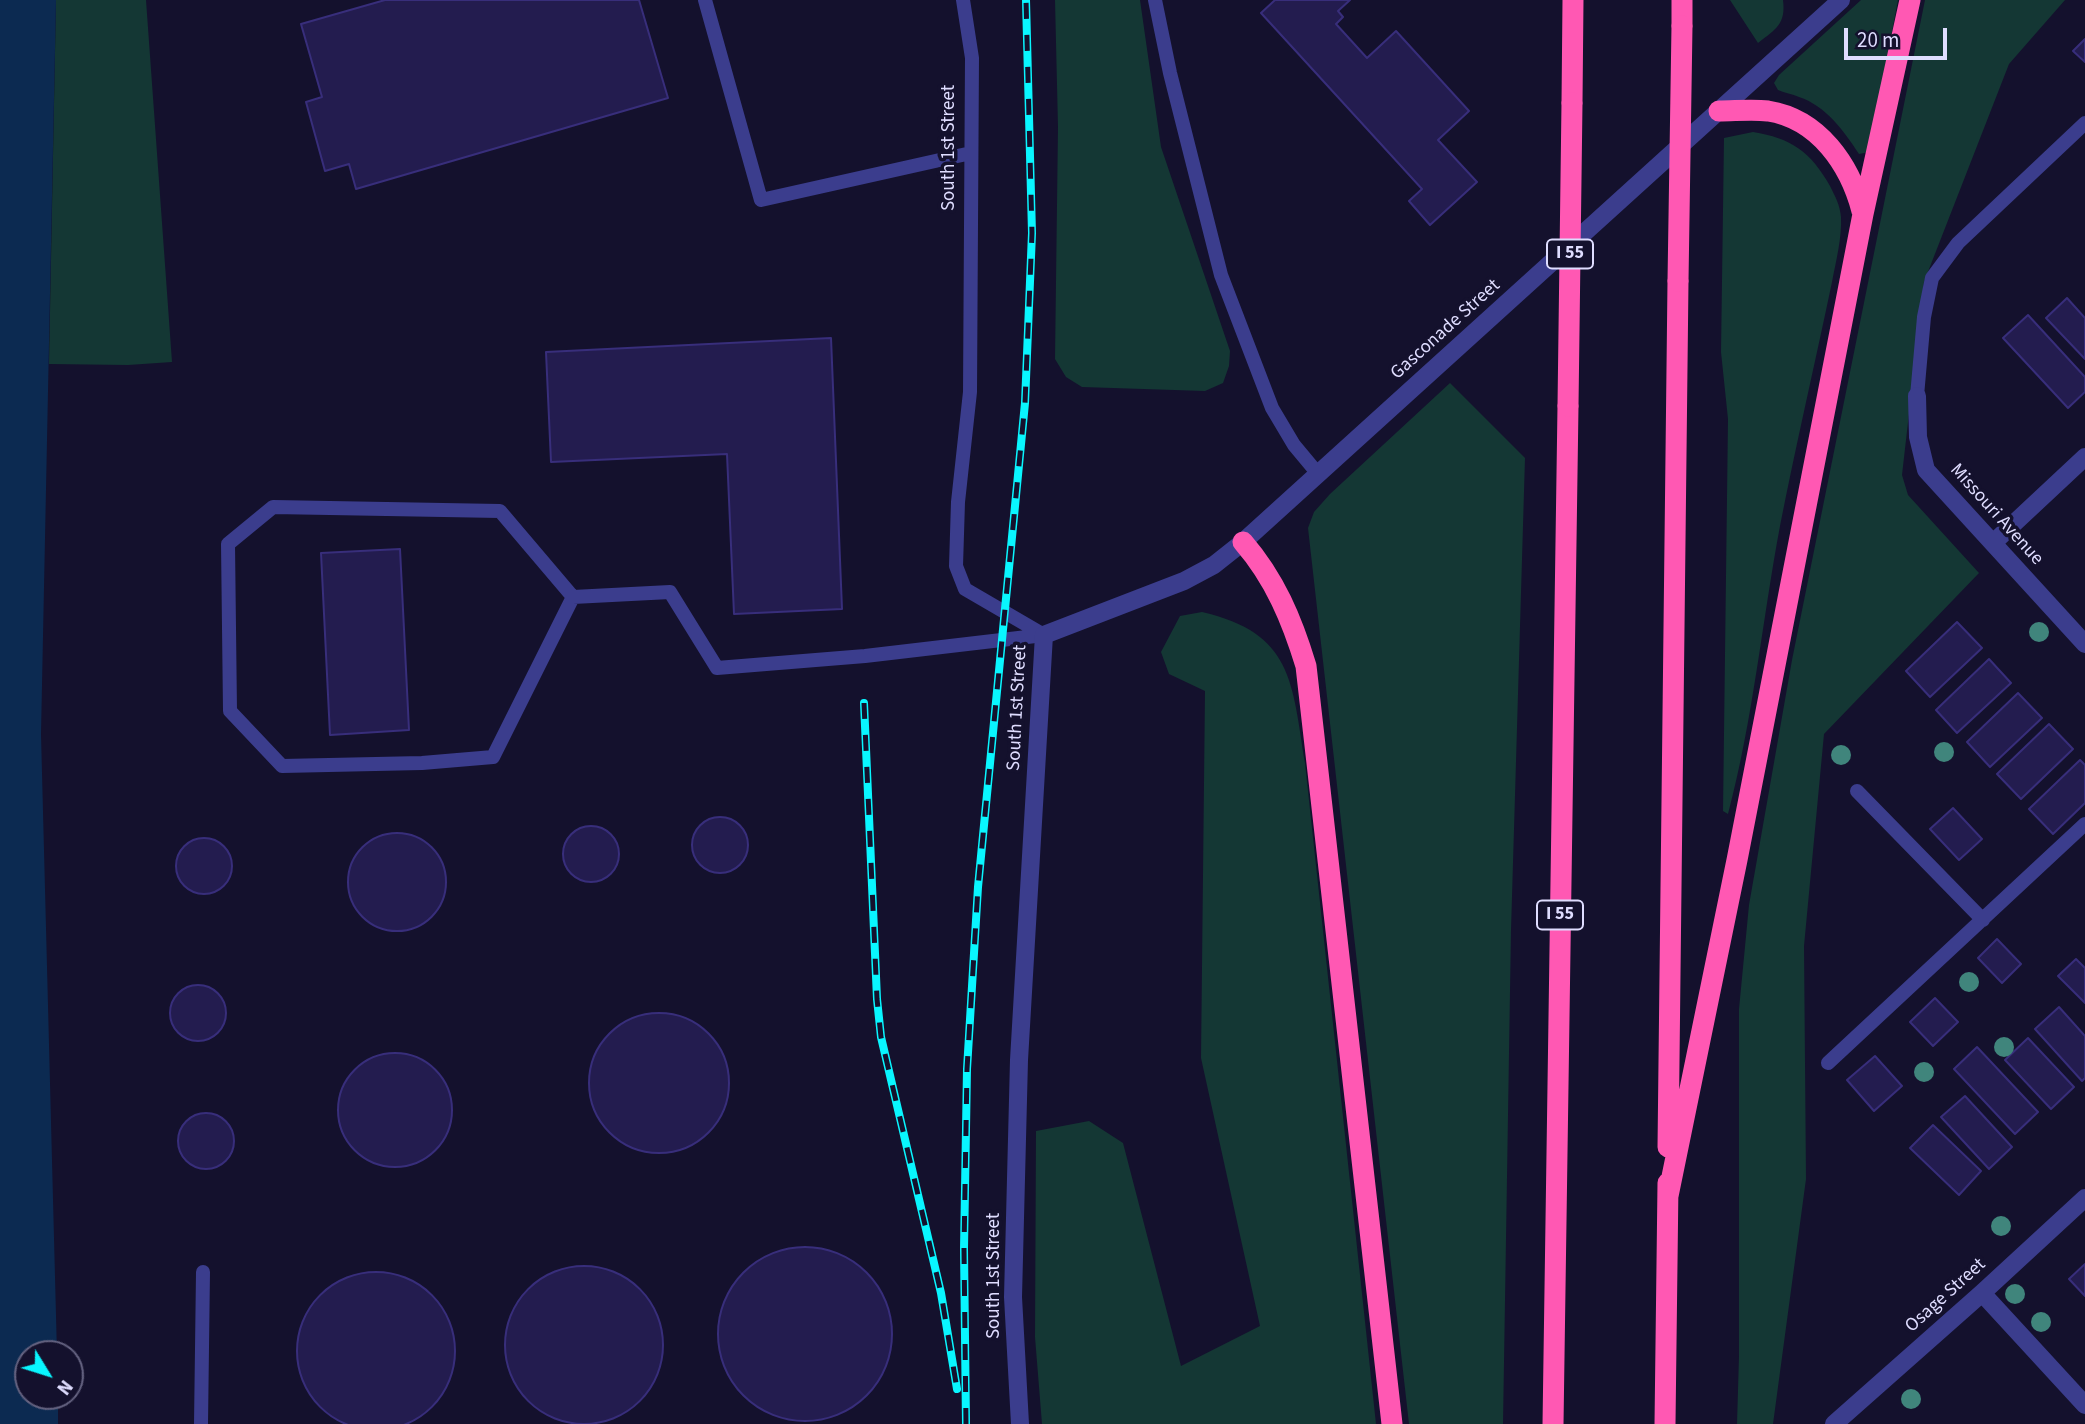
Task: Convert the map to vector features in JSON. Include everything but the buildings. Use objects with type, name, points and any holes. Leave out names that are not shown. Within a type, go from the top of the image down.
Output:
[{"type":"highway","name":"I 55","points":[[1553,1424],[1573,0]]},
{"type":"highway","points":[[1665,1424],[1682,0]]},
{"type":"highway","points":[[1668,1196],[1863,214],[1910,0]]},
{"type":"highway","points":[[1719,111],[1770,111],[1794,119],[1817,134],[1845,166],[1856,187],[1863,214]]},
{"type":"highway","points":[[1243,542],[1276,586],[1294,626],[1306,666],[1392,1424]]},
{"type":"street","name":"Gasconade Street","points":[[1044,635],[1184,581],[1214,565],[1243,542],[1840,0]]},
{"type":"street","name":"Missouri Avenue","points":[[1917,396],[1918,437],[1926,470],[2085,644]]},
{"type":"street","points":[[1993,543],[2085,457]]},
{"type":"street","name":"South 1st Street","points":[[1020,1424],[1013,1297],[1019,1060],[1044,635]]},
{"type":"street","name":"Osage Street","points":[[1834,1424],[2085,1198]]},
{"type":"street","points":[[1982,1293],[2085,1405]]},
{"type":"lane","points":[[705,0],[761,200],[971,153]]},
{"type":"lane","name":"South 1st Street","points":[[963,0],[972,58],[970,392],[958,502],[956,566],[965,589],[1044,635]]},
{"type":"lane","points":[[1155,0],[1170,73],[1221,275],[1272,408],[1294,445],[1319,475]]},
{"type":"lane","points":[[1917,396],[1924,317],[1932,278],[1958,243],[2085,123]]},
{"type":"lane","points":[[273,507],[500,511],[573,597],[493,757],[427,763],[282,766],[230,711],[228,544],[273,507]]},
{"type":"lane","points":[[573,597],[670,592],[717,668],[865,656],[1044,635]]},
{"type":"lane","points":[[1857,791],[1983,920]]},
{"type":"lane","points":[[1828,1063],[2085,824]]},
{"type":"lane","points":[[201,1424],[203,1272]]},
{"type":"green space","points":[[56,0],[146,0],[172,362],[128,365],[49,364]]},
{"type":"green space","points":[[1055,0],[1140,0],[1161,147],[1230,351],[1229,366],[1223,383],[1205,391],[1082,387],[1066,377],[1055,359],[1058,127]]},
{"type":"green space","points":[[1730,0],[1783,0],[1783,15],[1775,30],[1758,43]]},
{"type":"green space","points":[[1861,0],[1898,0],[1869,152],[1859,154],[1841,128],[1818,106],[1778,90],[1774,83],[1779,75]]},
{"type":"green space","points":[[1925,0],[2065,0],[2009,64],[1924,282],[1902,475],[1908,495],[1979,573],[1824,734],[1804,946],[1806,1179],[1773,1424],[1737,1424],[1739,1009],[1749,905],[1792,660]]},
{"type":"green space","points":[[1753,132],[1778,138],[1799,148],[1815,164],[1834,193],[1840,208],[1841,225],[1832,282],[1780,526],[1751,707],[1728,814],[1723,811],[1728,419],[1721,352],[1724,138]]},
{"type":"green space","points":[[1450,383],[1525,458],[1511,930],[1503,1424],[1409,1424],[1308,528],[1314,512],[1330,494]]},
{"type":"green space","points":[[1202,612],[1232,621],[1255,633],[1271,648],[1283,665],[1296,708],[1305,763],[1376,1424],[1042,1424],[1035,1337],[1036,1131],[1089,1121],[1123,1143],[1181,1366],[1260,1326],[1201,1058],[1205,691],[1169,674],[1161,652],[1180,616]]},
{"type":"water","points":[[0,0],[56,0],[41,734],[57,1340],[14,1340],[14,1410],[58,1410],[58,1424],[0,1424]]},
{"type":"railway","points":[[966,1424],[964,1249],[967,1069],[978,887],[1025,403],[1032,233],[1026,0]]},
{"type":"railway","points":[[864,703],[881,1037],[941,1293],[957,1389]]}]
